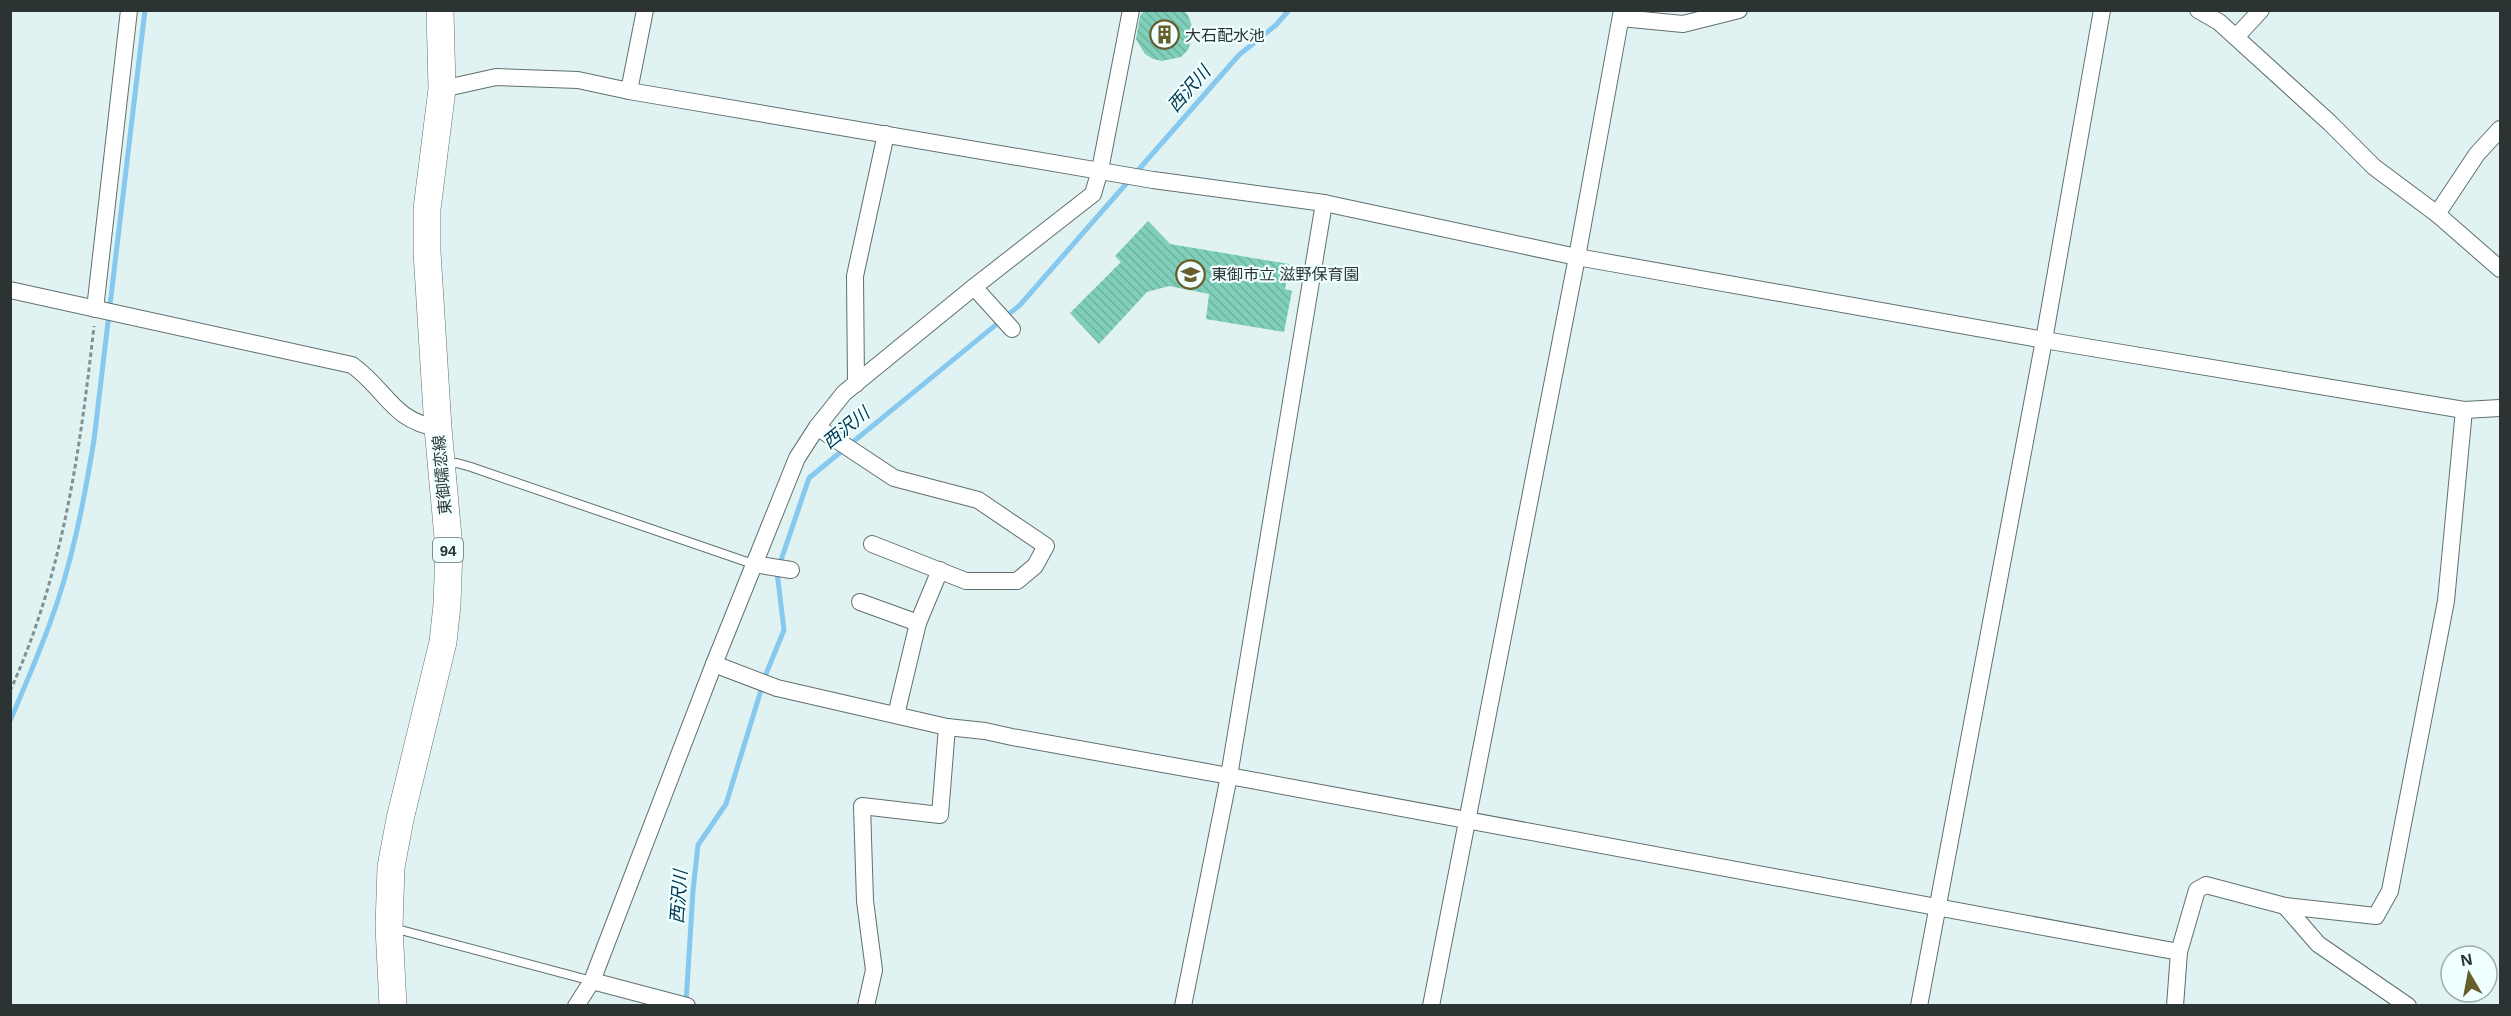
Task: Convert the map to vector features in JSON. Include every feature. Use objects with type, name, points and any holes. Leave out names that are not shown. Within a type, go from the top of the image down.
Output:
[{"type":"main road","name":"東御嬬恋線","points":[[393,1005],[389,927],[391,867],[443,642],[447,605],[448,548],[427,252],[427,209],[442,89],[440,10]]},
{"type":"street","points":[[95,309],[129,10]]},
{"type":"street","points":[[629,91],[645,10]]},
{"type":"street","points":[[576,1005],[592,981],[714,664],[760,565],[797,458],[817,427],[844,393],[1093,194],[1100,170],[1131,10]]},
{"type":"street","points":[[1431,1005],[1577,257],[1621,14],[1683,24],[1739,10]]},
{"type":"street","points":[[1918,1005],[1939,906],[2044,340],[2102,10]]},
{"type":"street","points":[[2198,10],[2219,21],[2330,123],[2374,167],[2437,214],[2500,269]]},
{"type":"street","points":[[2236,37],[2261,10]]},
{"type":"street","points":[[442,89],[496,76],[578,80],[629,91],[1153,180],[1324,203],[1577,257],[2044,340],[2464,410],[2500,408]]},
{"type":"street","points":[[2437,214],[2477,154],[2500,129]]},
{"type":"street","points":[[856,384],[855,276],[886,134]]},
{"type":"street","points":[[1184,1005],[1229,776],[1324,203]]},
{"type":"street","points":[[974,287],[1012,329]]},
{"type":"street","points":[[10,290],[352,365],[365,375],[400,415],[420,426],[438,428]]},
{"type":"street","points":[[2175,1005],[2179,952],[2197,890],[2206,885],[2285,906],[2376,916],[2390,891],[2446,601],[2464,410]]},
{"type":"street","points":[[817,427],[894,478],[978,500],[1046,546],[1035,566],[1017,581],[966,580],[872,544]]},
{"type":"street","points":[[760,565],[791,570]]},
{"type":"street","points":[[896,716],[918,623],[940,570]]},
{"type":"street","points":[[860,602],[918,623]]},
{"type":"street","points":[[714,664],[775,688],[947,727],[985,730],[1012,737],[2179,952]]},
{"type":"street","points":[[866,1005],[874,970],[866,901],[862,806],[940,814],[947,727]]},
{"type":"street","points":[[2285,906],[2318,944],[2408,1005]]},
{"type":"street","points":[[592,981],[687,1005]]},
{"type":"lane","points":[[441,464],[457,463],[471,467],[760,565]]},
{"type":"lane","points":[[389,927],[592,981]]},
{"type":"path","points":[[10,691],[46,596],[70,503],[82,429],[95,309]]},
{"type":"building","name":"大石配水池","points":[[1145,10],[1183,10],[1188,15],[1194,32],[1188,50],[1181,57],[1162,61],[1145,54],[1136,39],[1140,16]]},
{"type":"building","points":[[1148,221],[1170,244],[1289,264],[1285,289],[1292,291],[1284,332],[1206,319],[1209,294],[1169,286],[1147,292],[1099,344],[1070,313],[1121,262],[1115,256]]},
{"type":"waterway","points":[[10,721],[58,601],[77,532],[86,486],[94,440],[145,10]]},
{"type":"waterway","name":"西沢川","points":[[686,1003],[698,845],[726,804],[766,674],[784,630],[777,572],[809,478],[1020,305],[1239,55],[1276,25],[1289,10]]},
{"type":"place","name":"大石配水池","points":[[1164,35]]},
{"type":"place","name":"東御市立 滋野保育園","points":[[1190,274]]}]
